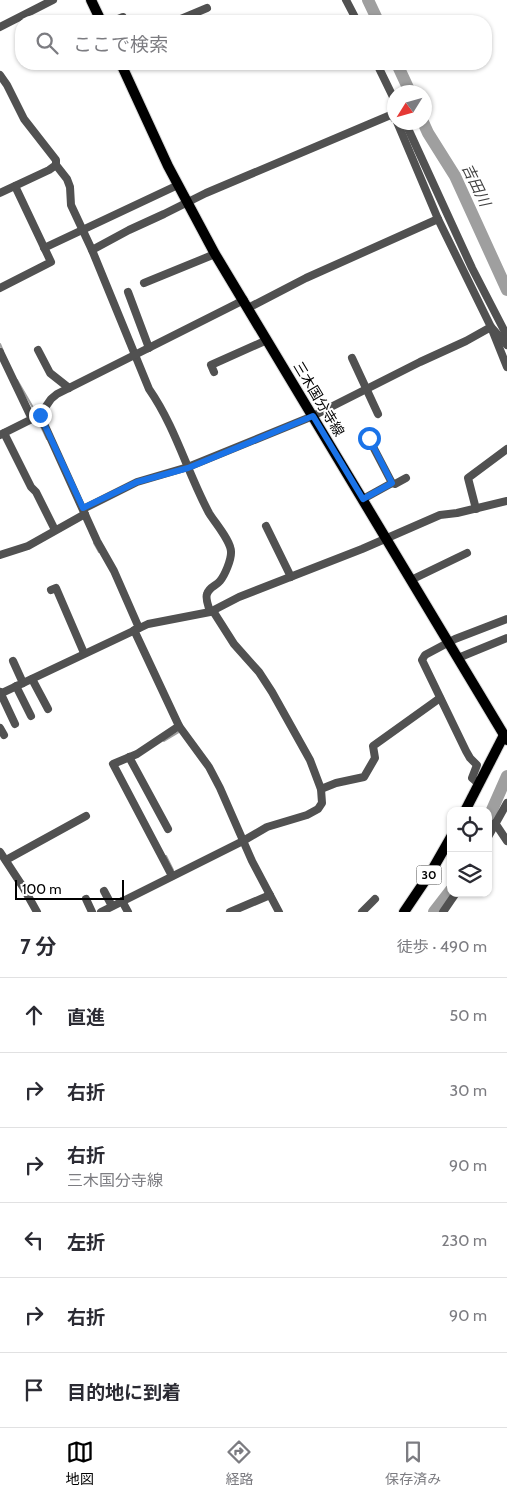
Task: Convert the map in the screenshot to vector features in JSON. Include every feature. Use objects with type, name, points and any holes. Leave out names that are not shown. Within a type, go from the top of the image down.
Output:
[{"type":"main road","points":[[91,0],[98,15]]},
{"type":"main road","name":"三木国分寺線","points":[[124,70],[178,186],[215,254],[506,736]]},
{"type":"main road","points":[[466,807],[506,736]]},
{"type":"main road","name":"30","points":[[404,912],[447,844]]},
{"type":"street","points":[[24,15],[53,0]]},
{"type":"street","points":[[346,0],[354,15]]},
{"type":"street","points":[[190,15],[207,8]]},
{"type":"street","points":[[0,27],[15,19]]},
{"type":"street","points":[[380,70],[387,85]]},
{"type":"street","points":[[0,75],[24,119],[56,160],[56,166],[68,179],[71,204],[136,354],[149,389],[161,407],[180,444],[188,468],[209,514],[230,546],[231,553],[224,575],[220,582],[209,589],[206,596],[211,612],[234,644],[259,672],[272,692],[310,760],[321,790],[322,803],[318,809],[267,827],[243,841],[101,912]]},
{"type":"street","points":[[92,250],[206,193],[387,116]]},
{"type":"street","points":[[399,130],[438,219],[491,327],[507,366]]},
{"type":"street","points":[[409,130],[472,268],[507,336]]},
{"type":"street","points":[[0,192],[56,166]]},
{"type":"street","points":[[0,288],[51,262],[15,186]]},
{"type":"street","points":[[44,248],[178,186]]},
{"type":"street","points":[[55,530],[36,492],[31,487],[2,434],[40,415],[50,399],[136,354],[438,219]]},
{"type":"street","points":[[144,284],[215,254]]},
{"type":"street","points":[[128,292],[149,348]]},
{"type":"street","points":[[491,327],[507,345]]},
{"type":"street","points":[[0,555],[28,546],[137,482],[188,468],[313,416],[491,327]]},
{"type":"street","points":[[214,372],[211,365],[268,340]]},
{"type":"street","points":[[38,350],[50,373],[69,388]]},
{"type":"street","points":[[0,352],[32,419]]},
{"type":"street","points":[[352,358],[378,414]]},
{"type":"street","points":[[40,415],[83,513],[114,571],[136,629],[179,726],[209,767],[243,841],[279,912]]},
{"type":"street","points":[[369,438],[392,483]]},
{"type":"street","points":[[476,509],[468,478],[507,449]]},
{"type":"street","points":[[363,499],[392,483],[395,484],[406,478]]},
{"type":"street","points":[[15,724],[0,693],[136,629],[164,620],[211,612],[239,597],[440,515],[507,501]]},
{"type":"street","points":[[266,526],[291,577]]},
{"type":"street","points":[[412,580],[467,553]]},
{"type":"street","points":[[50,590],[56,588],[84,653]]},
{"type":"street","points":[[479,784],[472,778],[477,765],[470,758],[422,660],[425,655],[449,643],[507,619]]},
{"type":"street","points":[[458,658],[507,638]]},
{"type":"street","points":[[13,661],[19,685],[31,716]]},
{"type":"street","points":[[32,679],[48,709]]},
{"type":"street","points":[[321,790],[336,783],[364,777],[375,758],[373,746],[440,698]]},
{"type":"street","points":[[172,876],[113,764],[137,754],[179,726]]},
{"type":"street","points":[[129,758],[168,829]]},
{"type":"street","points":[[492,830],[507,803]]},
{"type":"street","points":[[6,860],[86,816]]},
{"type":"street","points":[[495,824],[507,841]]},
{"type":"street","points":[[0,852],[37,912]]},
{"type":"street","points":[[104,891],[112,906]]},
{"type":"street","points":[[230,912],[270,895]]},
{"type":"street","points":[[443,912],[453,897]]},
{"type":"street","points":[[86,899],[92,912]]},
{"type":"street","points":[[362,912],[375,899]]},
{"type":"street","points":[[122,901],[128,912]]},
{"type":"waterway","name":"吉田川","points":[[368,0],[375,15]]},
{"type":"waterway","name":"吉田川","points":[[400,70],[407,85]]},
{"type":"waterway","name":"吉田川","points":[[427,130],[455,176],[507,290]]},
{"type":"waterway","points":[[0,344],[3,351]]},
{"type":"waterway","points":[[17,380],[35,411]]},
{"type":"waterway","points":[[38,420],[47,439]]},
{"type":"waterway","points":[[94,543],[99,552]]},
{"type":"waterway","points":[[164,741],[179,732]]},
{"type":"waterway","name":"吉田川","points":[[492,810],[507,776]]},
{"type":"waterway","points":[[166,856],[173,870]]},
{"type":"waterway","name":"吉田川","points":[[434,912],[447,895]]},
{"type":"route","points":[[40,415],[83,508],[137,482],[188,468],[313,416],[363,499],[392,483],[369,438]]}]
